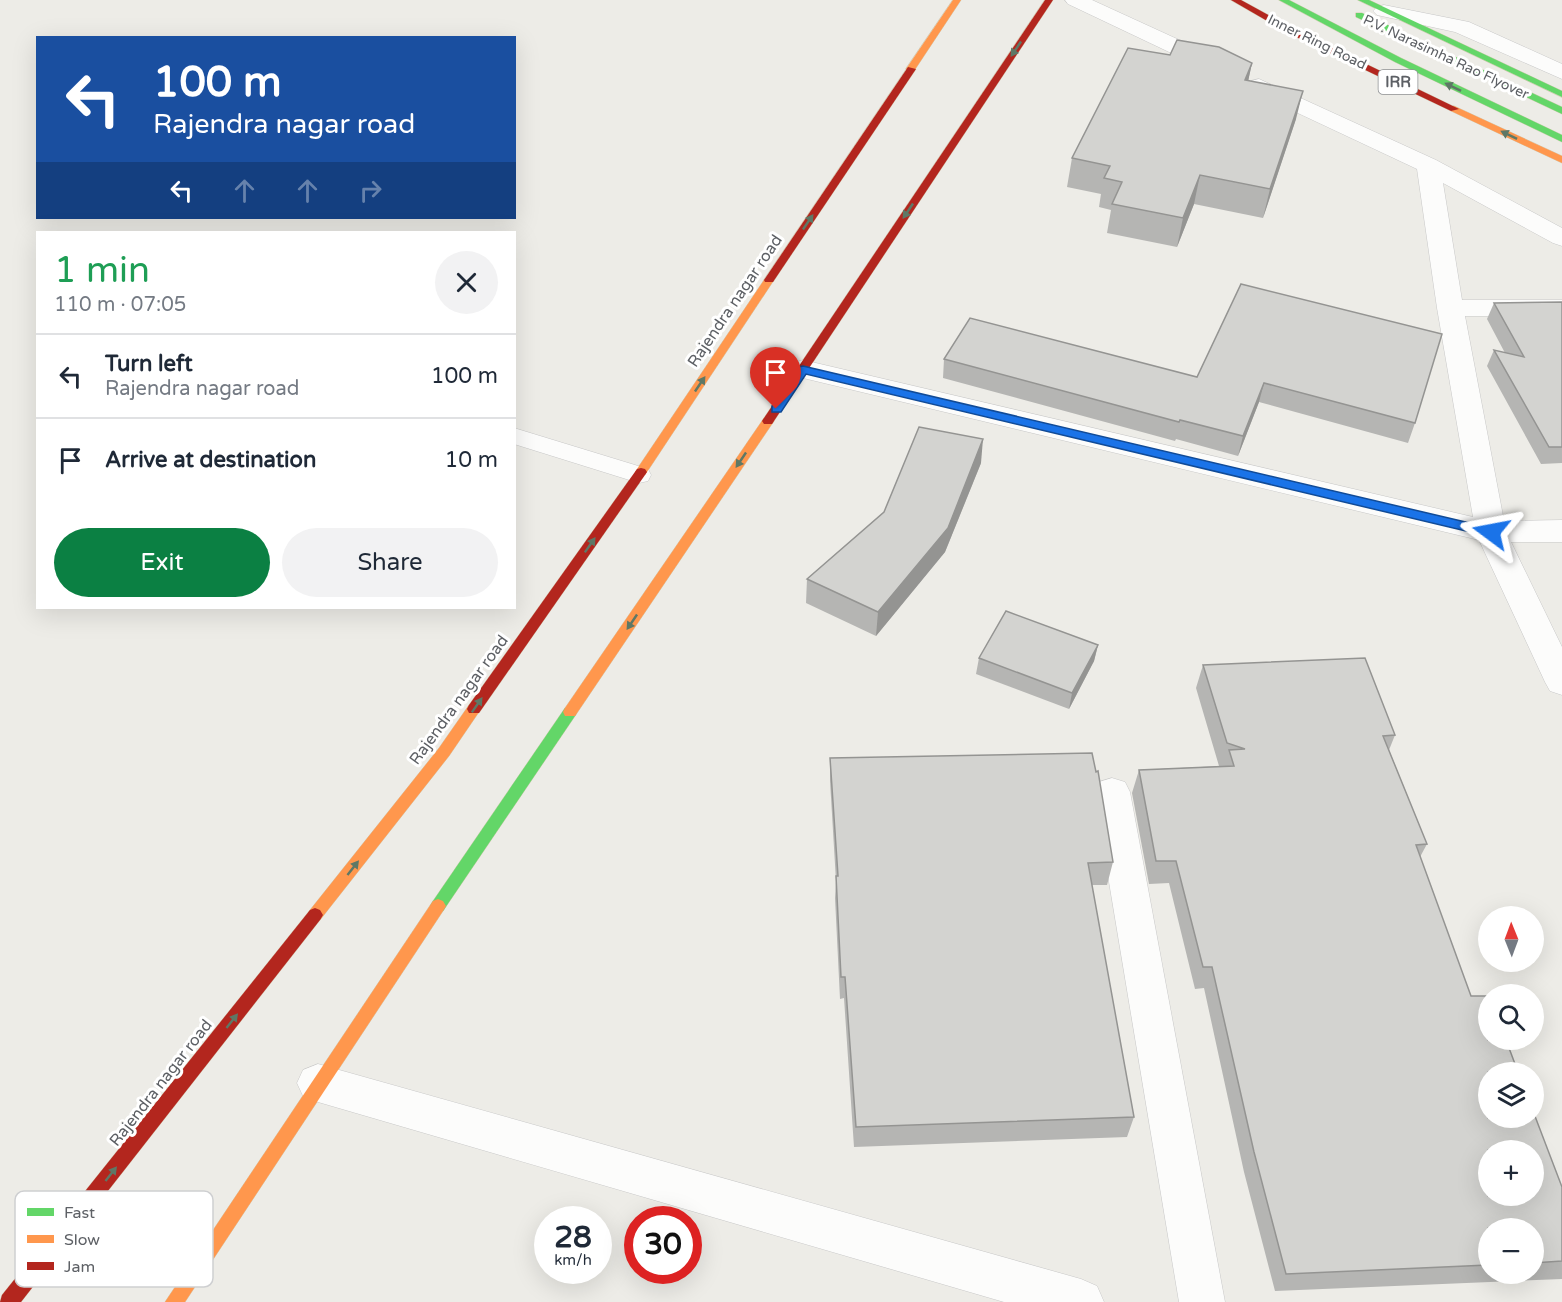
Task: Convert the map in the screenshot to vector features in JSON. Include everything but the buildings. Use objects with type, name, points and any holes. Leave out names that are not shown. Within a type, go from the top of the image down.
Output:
[{"type":"main road","name":"Rajendra nagar road","points":[[97,1191],[444,753],[639,475],[957,0]]},
{"type":"main road","points":[[213,1243],[318,1083],[803,369],[1049,0]]},
{"type":"main road","points":[[1217,0],[1293,32]]},
{"type":"main road","name":"Inner Ring Road","points":[[1235,0],[1293,32],[1562,160]]},
{"type":"main road","name":"P.V. Narasimha Rao Flyover","points":[[1283,0],[1398,60],[1562,140]]},
{"type":"main road","points":[[1362,0],[1562,94]]},
{"type":"main road","name":"P.V. Narasimha Rao Flyover","points":[[1341,6],[1562,111]]},
{"type":"main road","name":"Rajendra nagar road","points":[[9,1302],[21,1287]]},
{"type":"main road","points":[[174,1302],[184,1287]]},
{"type":"street","points":[[1075,0],[1428,165],[1562,238]]},
{"type":"street","points":[[1384,10],[1461,27],[1562,72]]},
{"type":"street","points":[[1428,165],[1450,308],[1491,532],[1562,682]]},
{"type":"street","points":[[1450,308],[1562,308]]},
{"type":"street","points":[[803,369],[1491,532],[1562,531]]},
{"type":"street","points":[[1112,792],[1202,1302]]},
{"type":"street","points":[[318,1083],[992,1290],[1082,1302]]},
{"type":"lane","points":[[516,437],[639,475]]},
{"type":"traffic: fast","points":[[1283,0],[1398,60],[1562,139]]},
{"type":"traffic: fast","points":[[1362,0],[1562,94]]},
{"type":"traffic: fast","points":[[1359,15],[1562,111]]},
{"type":"traffic: fast","points":[[438,906],[570,712]]},
{"type":"traffic: slow","points":[[911,69],[957,0]]},
{"type":"traffic: slow","points":[[1454,109],[1562,160]]},
{"type":"traffic: slow","points":[[641,472],[769,280]]},
{"type":"traffic: slow","points":[[570,712],[768,421]]},
{"type":"traffic: slow","points":[[315,915],[444,752],[474,709]]},
{"type":"traffic: slow","points":[[213,1244],[438,906]]},
{"type":"traffic: slow","points":[[174,1302],[184,1287]]},
{"type":"traffic: jam","points":[[768,421],[1049,0]]},
{"type":"traffic: jam","points":[[1235,0],[1293,32],[1454,109]]},
{"type":"traffic: jam","points":[[769,280],[911,69]]},
{"type":"traffic: jam","points":[[474,709],[641,472]]},
{"type":"traffic: jam","points":[[97,1191],[315,915]]},
{"type":"traffic: jam","points":[[9,1302],[21,1287]]},
{"type":"route","points":[[776,409],[803,369],[1491,532]]}]
